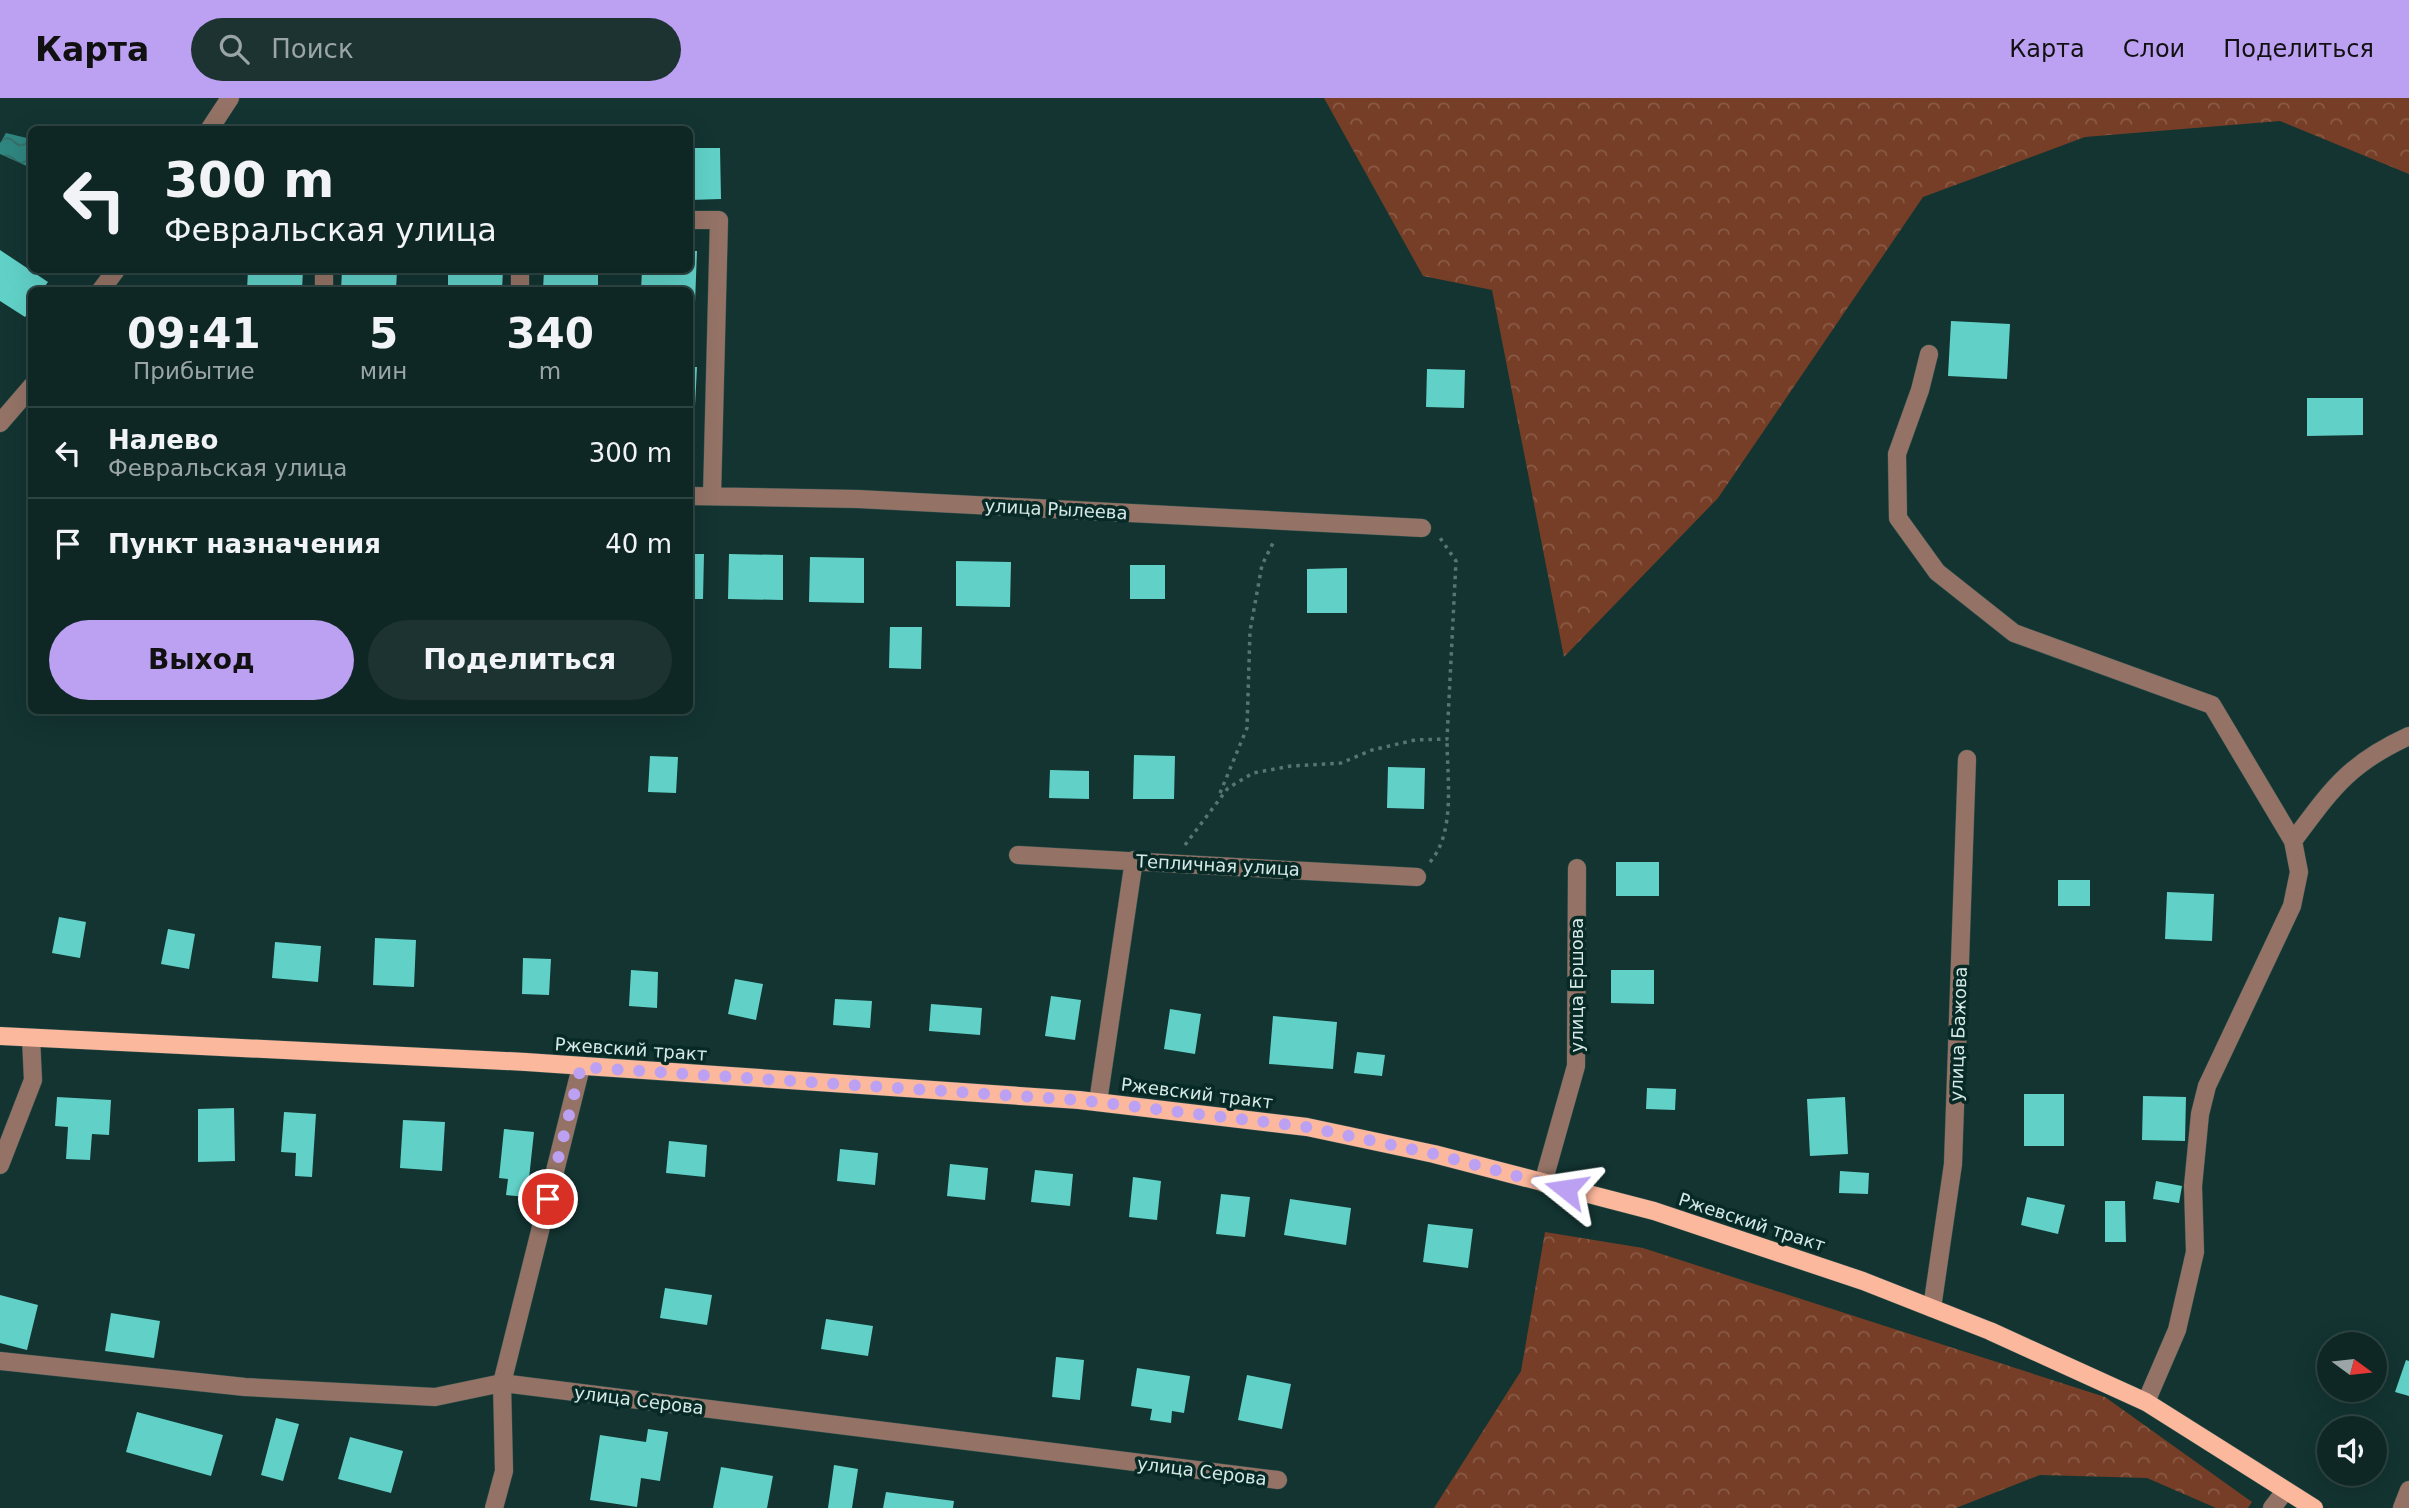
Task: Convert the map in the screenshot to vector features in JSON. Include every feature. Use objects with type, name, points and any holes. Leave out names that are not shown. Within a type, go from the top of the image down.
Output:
[{"type":"main road","name":"Ржевский тракт","points":[[0,1036],[581,1067],[1098,1102],[1307,1127],[1654,1211],[1863,1281],[1932,1308],[2146,1402],[2314,1508]]},
{"type":"street","points":[[212,126],[230,98]]},
{"type":"street","points":[[693,220],[719,220],[712,496]]},
{"type":"street","points":[[1929,354],[1920,390],[1897,454],[1898,518],[1937,572],[2014,633],[2212,705],[2293,841],[2299,872],[2292,906],[2207,1086],[2200,1114],[2193,1186],[2195,1252],[2177,1330],[2146,1402]]},
{"type":"street","points":[[0,423],[28,391]]},
{"type":"street","name":"улица Рылеева","points":[[693,496],[858,499],[1422,528]]},
{"type":"street","points":[[2293,841],[2334,786],[2371,754],[2409,736]]},
{"type":"street","name":"улица Бажова","points":[[1932,1308],[1953,1164],[1966,759]]},
{"type":"street","name":"Тепличная улица","points":[[1018,855],[1134,859],[1417,877]]},
{"type":"street","points":[[1098,1102],[1134,859]]},
{"type":"street","name":"улица Ершова","points":[[1543,1183],[1576,1066],[1577,867]]},
{"type":"street","points":[[0,1165],[33,1080],[31,1038]]},
{"type":"street","points":[[494,1508],[503,1471],[502,1383],[581,1067]]},
{"type":"street","name":"улица Серова","points":[[0,1361],[245,1387],[435,1397],[502,1383],[1278,1480]]},
{"type":"street","points":[[2402,1508],[2409,1490]]},
{"type":"street","points":[[2272,1508],[2285,1492]]},
{"type":"path","points":[[1218,798],[1247,728],[1250,631],[1262,565],[1285,521]]},
{"type":"path","points":[[1417,877],[1442,848],[1447,805],[1447,739],[1456,561],[1438,535],[1422,528]]},
{"type":"path","points":[[1169,862],[1196,834],[1207,811],[1218,798],[1228,788],[1253,773],[1291,766],[1341,763],[1382,748],[1415,740],[1447,739]]},
{"type":"green space","points":[[1324,98],[2409,98],[2409,174],[2280,121],[2085,137],[1923,197],[1718,498],[1564,657],[1492,290],[1423,276]]},
{"type":"green space","points":[[1545,1232],[1643,1248],[2105,1397],[2252,1502],[2248,1508],[2216,1508],[2147,1478],[2040,1475],[1956,1508],[1434,1508],[1521,1371]]},
{"type":"water","points":[[6,133],[28,138],[28,167],[0,154],[0,143]]},
{"type":"building","points":[[693,148],[720,148],[721,199],[693,200]]},
{"type":"building","points":[[0,250],[28,269],[28,273],[34,273],[48,282],[44,287],[28,287],[28,313],[25,317],[0,301]]},
{"type":"building","points":[[693,251],[697,251],[694,329],[693,287],[641,287],[642,273],[693,273]]},
{"type":"building","points":[[248,273],[303,273],[302,287],[247,287]]},
{"type":"building","points":[[342,273],[397,273],[396,287],[341,287]]},
{"type":"building","points":[[448,273],[503,273],[502,287],[448,287]]},
{"type":"building","points":[[544,273],[598,273],[598,287],[543,287]]},
{"type":"building","points":[[1951,321],[2010,324],[2007,379],[1948,376]]},
{"type":"building","points":[[693,367],[697,367],[693,445]]},
{"type":"building","points":[[1427,369],[1465,370],[1464,408],[1426,407]]},
{"type":"building","points":[[2307,398],[2363,398],[2363,435],[2307,436]]},
{"type":"building","points":[[693,554],[704,554],[703,599],[693,599]]},
{"type":"building","points":[[729,554],[783,555],[783,600],[728,599]]},
{"type":"building","points":[[810,557],[864,558],[864,603],[809,602]]},
{"type":"building","points":[[956,561],[1011,562],[1010,607],[956,606]]},
{"type":"building","points":[[1130,565],[1165,565],[1165,599],[1130,599]]},
{"type":"building","points":[[1347,568],[1347,613],[1307,613],[1307,569]]},
{"type":"building","points":[[890,627],[922,627],[921,669],[889,668]]},
{"type":"building","points":[[1134,755],[1175,756],[1174,799],[1133,799]]},
{"type":"building","points":[[650,756],[678,757],[676,793],[648,792]]},
{"type":"building","points":[[1388,767],[1425,768],[1424,809],[1387,808]]},
{"type":"building","points":[[1050,770],[1089,771],[1089,799],[1049,798]]},
{"type":"building","points":[[1616,862],[1659,862],[1659,896],[1616,896]]},
{"type":"building","points":[[2058,880],[2090,880],[2090,906],[2058,906]]},
{"type":"building","points":[[2167,892],[2214,894],[2212,941],[2165,939]]},
{"type":"building","points":[[59,917],[86,922],[80,958],[52,953]]},
{"type":"building","points":[[168,929],[195,934],[189,969],[161,964]]},
{"type":"building","points":[[375,938],[416,940],[414,987],[373,985]]},
{"type":"building","points":[[275,942],[321,946],[318,982],[272,978]]},
{"type":"building","points":[[523,958],[551,959],[549,995],[522,994]]},
{"type":"building","points":[[631,970],[658,972],[657,1008],[629,1006]]},
{"type":"building","points":[[1611,970],[1654,970],[1654,1004],[1611,1003]]},
{"type":"building","points":[[735,979],[763,984],[756,1020],[728,1014]]},
{"type":"building","points":[[1051,996],[1081,1000],[1075,1040],[1045,1036]]},
{"type":"building","points":[[835,999],[872,1001],[870,1028],[833,1025]]},
{"type":"building","points":[[931,1004],[982,1008],[980,1035],[929,1031]]},
{"type":"building","points":[[1170,1009],[1201,1014],[1195,1054],[1164,1049]]},
{"type":"building","points":[[1273,1016],[1337,1022],[1333,1069],[1269,1064]]},
{"type":"building","points":[[1357,1052],[1385,1055],[1382,1076],[1354,1073]]},
{"type":"building","points":[[1647,1088],[1676,1089],[1675,1110],[1646,1109]]},
{"type":"building","points":[[2024,1094],[2064,1094],[2064,1146],[2024,1146]]},
{"type":"building","points":[[2143,1096],[2186,1097],[2185,1141],[2142,1140]]},
{"type":"building","points":[[57,1097],[111,1100],[109,1135],[92,1134],[90,1160],[66,1159],[68,1127],[55,1126]]},
{"type":"building","points":[[1845,1097],[1848,1154],[1810,1156],[1807,1099]]},
{"type":"building","points":[[234,1108],[235,1161],[198,1162],[198,1109]]},
{"type":"building","points":[[284,1112],[316,1114],[312,1177],[295,1176],[296,1153],[281,1152]]},
{"type":"building","points":[[403,1120],[445,1122],[442,1171],[400,1168]]},
{"type":"building","points":[[504,1129],[534,1132],[527,1197],[506,1195],[508,1179],[499,1178]]},
{"type":"building","points":[[669,1141],[707,1145],[705,1177],[666,1173]]},
{"type":"building","points":[[840,1149],[878,1153],[875,1185],[837,1181]]},
{"type":"building","points":[[950,1164],[988,1168],[985,1200],[947,1196]]},
{"type":"building","points":[[1035,1170],[1073,1174],[1070,1206],[1031,1202]]},
{"type":"building","points":[[1840,1171],[1869,1173],[1868,1194],[1839,1193]]},
{"type":"building","points":[[1133,1177],[1161,1181],[1157,1220],[1129,1217]]},
{"type":"building","points":[[2156,1181],[2182,1186],[2179,1203],[2153,1199]]},
{"type":"building","points":[[1221,1194],[1250,1197],[1245,1237],[1216,1234]]},
{"type":"building","points":[[2027,1197],[2065,1205],[2058,1234],[2021,1225]]},
{"type":"building","points":[[1290,1199],[1351,1208],[1346,1245],[1284,1235]]},
{"type":"building","points":[[2105,1201],[2125,1201],[2126,1242],[2105,1242]]},
{"type":"building","points":[[1428,1224],[1473,1229],[1468,1268],[1423,1262]]},
{"type":"building","points":[[665,1288],[712,1295],[707,1325],[660,1318]]},
{"type":"building","points":[[0,1295],[38,1305],[27,1350],[0,1343]]},
{"type":"building","points":[[111,1313],[160,1321],[154,1358],[105,1351]]},
{"type":"building","points":[[826,1319],[873,1326],[868,1356],[821,1349]]},
{"type":"building","points":[[1056,1357],[1084,1360],[1080,1400],[1052,1397]]},
{"type":"building","points":[[2406,1360],[2409,1361],[2409,1396],[2395,1392]]},
{"type":"building","points":[[1137,1368],[1190,1376],[1184,1413],[1172,1411],[1171,1423],[1150,1420],[1152,1409],[1131,1406]]},
{"type":"building","points":[[1247,1375],[1291,1384],[1282,1429],[1238,1420]]},
{"type":"building","points":[[137,1412],[223,1435],[211,1476],[126,1452]]},
{"type":"building","points":[[276,1418],[299,1424],[283,1481],[261,1475]]},
{"type":"building","points":[[648,1429],[668,1432],[660,1481],[641,1478],[637,1507],[590,1500],[600,1435],[646,1442]]},
{"type":"building","points":[[350,1437],[403,1451],[391,1493],[338,1479]]},
{"type":"building","points":[[834,1465],[858,1469],[852,1508],[828,1508]]},
{"type":"building","points":[[721,1467],[773,1476],[767,1508],[713,1508]]},
{"type":"building","points":[[886,1492],[954,1501],[953,1508],[883,1508]]},
{"type":"route","points":[[548,1199],[581,1067],[1079,1100],[1307,1127],[1434,1154],[1566,1189]]}]
